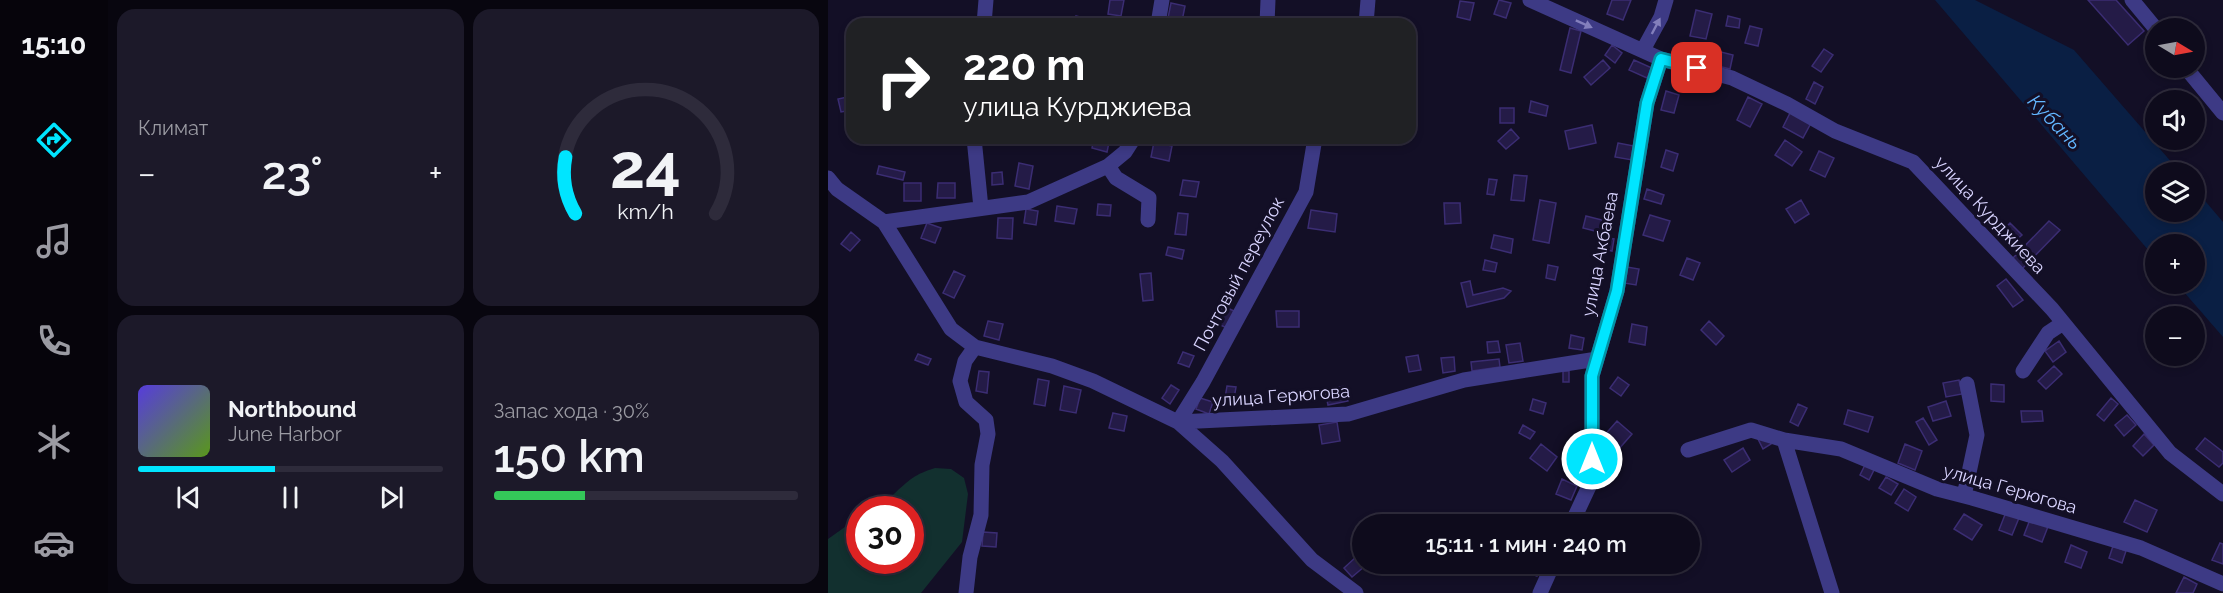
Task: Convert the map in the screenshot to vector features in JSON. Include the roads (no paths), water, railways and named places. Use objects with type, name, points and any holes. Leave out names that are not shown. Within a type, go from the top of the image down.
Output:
[{"type":"street","points":[[984,18],[986,0]]},
{"type":"street","points":[[1159,18],[1162,0]]},
{"type":"street","points":[[1267,18],[1268,0]]},
{"type":"street","points":[[1366,18],[1368,0]]},
{"type":"street","name":"улица Курджиева","points":[[1530,0],[1661,59],[1732,78],[1787,104],[1835,131],[1913,162],[2063,323],[2170,453],[2223,494]]},
{"type":"street","points":[[1643,50],[1661,17],[1666,0]]},
{"type":"street","points":[[2132,0],[2147,18]]},
{"type":"street","name":"улица Акбаева","points":[[1576,514],[1592,480],[1592,376],[1617,291],[1647,103],[1661,59]]},
{"type":"street","points":[[2194,78],[2223,113]]},
{"type":"street","points":[[975,144],[981,208]]},
{"type":"street","points":[[884,222],[1028,202],[1108,166],[1125,152],[1130,144]]},
{"type":"street","name":"Почтовый переулок","points":[[1178,422],[1203,382],[1306,192],[1314,144]]},
{"type":"street","points":[[1108,166],[1116,178],[1149,198],[1148,220]]},
{"type":"street","points":[[828,178],[837,189],[884,222],[951,329],[975,347],[965,361],[960,381],[966,402],[986,420],[988,434],[982,465],[981,515],[970,557],[966,593]]},
{"type":"street","points":[[2023,371],[2048,333],[2063,323]]},
{"type":"street","name":"улица Герюгова","points":[[975,347],[1052,366],[1093,381],[1178,422],[1348,414],[1464,380],[1597,359]]},
{"type":"street","points":[[1964,496],[1977,435],[1967,384]]},
{"type":"street","points":[[1178,422],[1222,461],[1312,560],[1356,593]]},
{"type":"street","name":"улица Герюгова","points":[[1688,450],[1751,430],[1784,440],[1841,449],[1937,489],[2141,548],[2223,584]]},
{"type":"street","points":[[1784,440],[1832,593]]},
{"type":"street","points":[[1540,593],[1549,574]]},
{"type":"water","name":"Кубань","points":[[1935,0],[1975,0],[2074,50],[2145,132],[2145,150],[2161,150],[2171,162],[2145,162],[2145,222],[2205,222],[2205,201],[2223,222],[2223,337],[2205,316],[2205,306],[2196,306],[2186,294],[2205,294],[2205,234],[2145,234],[2145,246]]}]
